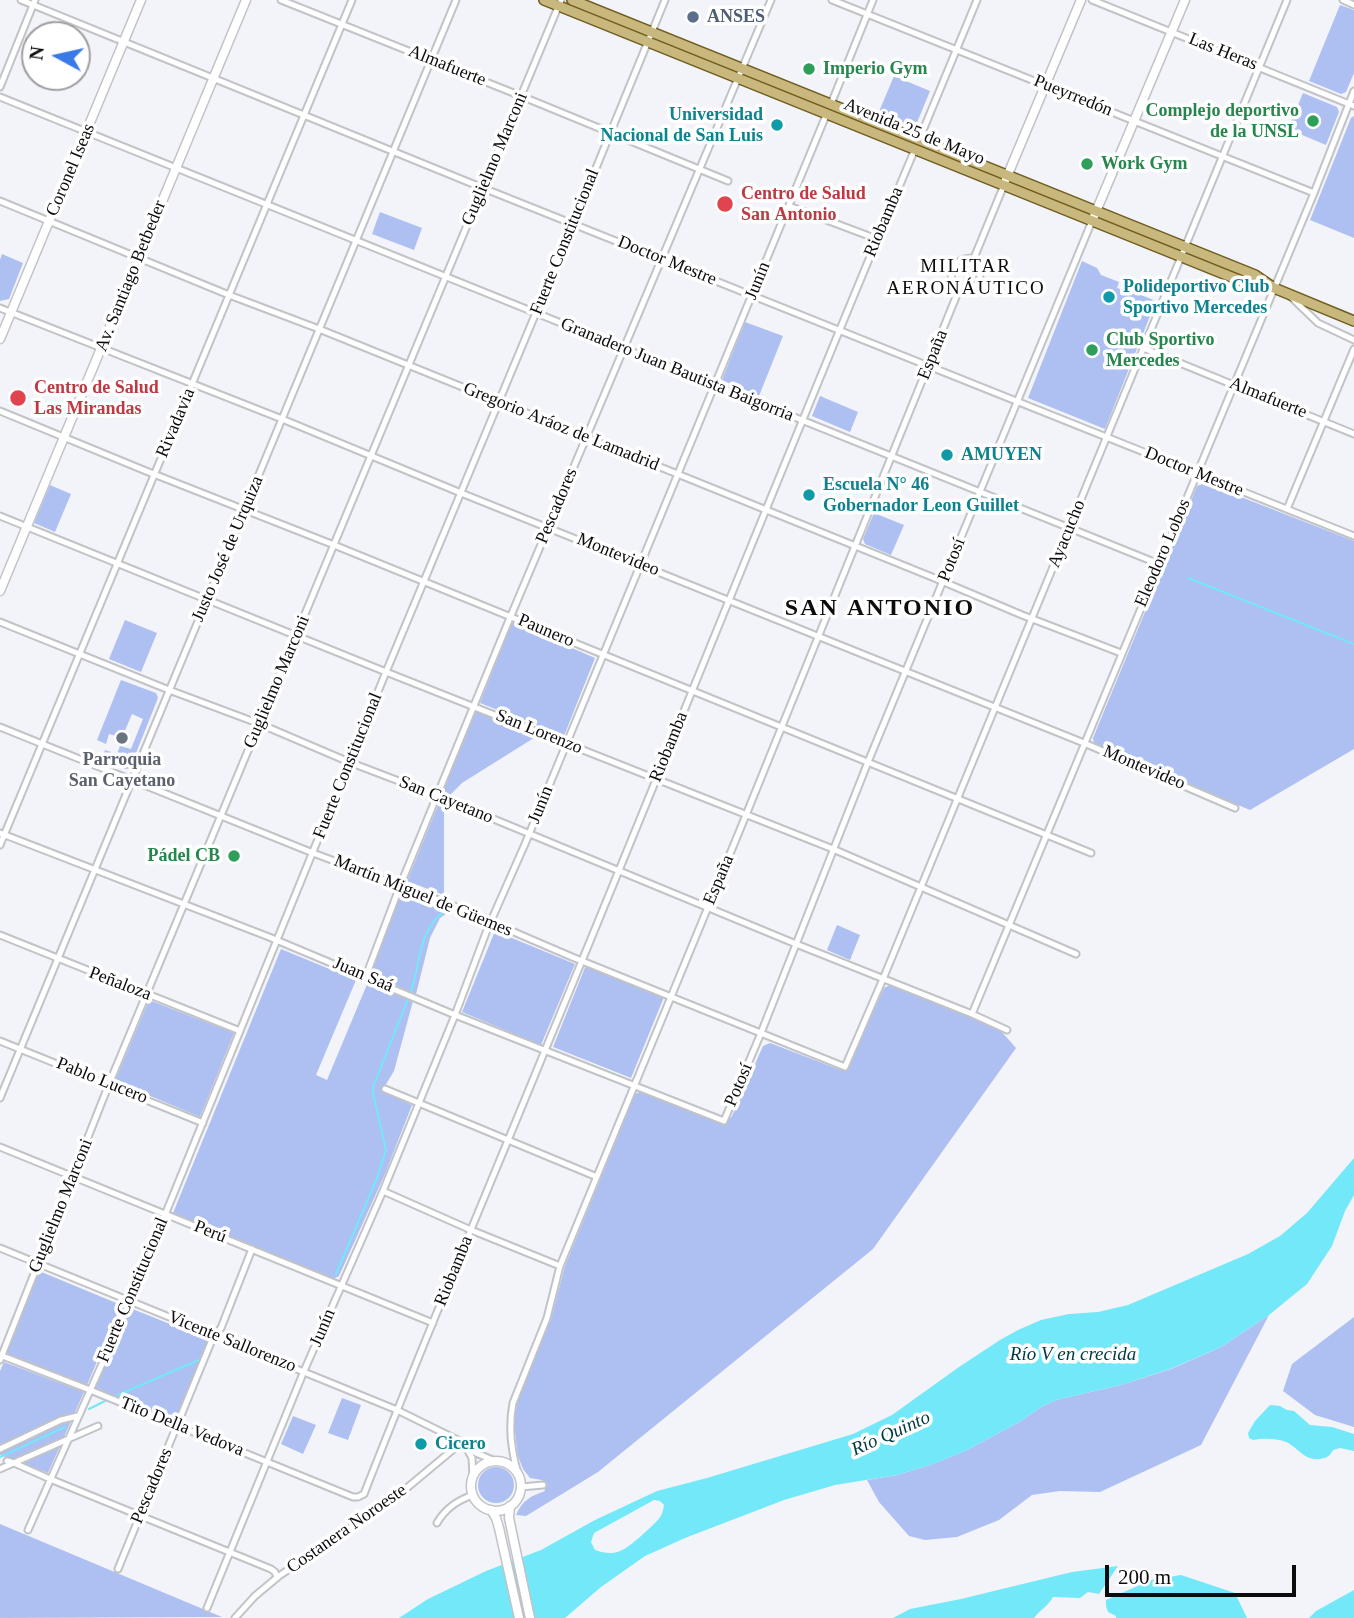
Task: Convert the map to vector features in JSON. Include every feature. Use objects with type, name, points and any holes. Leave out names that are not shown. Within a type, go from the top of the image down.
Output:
[{"type":"main road","name":"Avenida 25 de Mayo","points":[[544,0],[560,3],[742,68],[829,109],[917,145],[1095,216],[1255,275],[1273,288],[1354,321]]},
{"type":"main road","name":"Avenida 25 de Mayo","points":[[572,0],[737,78],[829,109]]},
{"type":"main road","name":"Avenida 25 de Mayo","points":[[1095,216],[1181,257],[1250,284],[1273,288]]},
{"type":"street","name":"Doctor Mestre","points":[[20,0],[34,3],[483,188],[1354,536]]},
{"type":"street","name":"Coronel Iseas","points":[[0,340],[141,0]]},
{"type":"street","name":"Av. Santiago Betbeder","points":[[0,592],[246,0]]},
{"type":"street","name":"Almafuerte","points":[[281,0],[728,181]]},
{"type":"street","name":"Rivadavia","points":[[0,845],[2,833],[42,744],[352,0]]},
{"type":"street","name":"Justo José de Urquiza","points":[[0,1098],[456,0]]},
{"type":"street","name":"Fuerte Constitucional","points":[[28,1530],[130,1301],[423,582],[665,0]]},
{"type":"street","name":"Pescadores","points":[[366,976],[510,617],[771,0]]},
{"type":"street","name":"Pueyrredón","points":[[832,0],[1314,193]]},
{"type":"street","name":"Junín","points":[[206,1608],[304,1371],[383,1191],[491,922],[873,0]]},
{"type":"street","name":"Riobamba","points":[[364,1494],[839,330],[977,0]]},
{"type":"street","name":"España","points":[[974,258],[1081,0]]},
{"type":"street","name":"Las Heras","points":[[1092,0],[1351,105]]},
{"type":"street","name":"Potosí","points":[[724,1121],[868,762],[1185,0]]},
{"type":"street","name":"Ayacucho","points":[[845,1066],[1287,0]]},
{"type":"street","points":[[1343,0],[1354,5]]},
{"type":"street","points":[[0,87],[34,3]]},
{"type":"street","name":"Guglielmo Marconi","points":[[1,1357],[109,1084],[560,3]]},
{"type":"street","name":"Eleodoro Lobos","points":[[972,1014],[1351,105],[1354,91]]},
{"type":"street","name":"Granadero Juan Bautista Baigorria","points":[[0,97],[1159,564]]},
{"type":"street","name":"Gregorio Aráoz de Lamadrid","points":[[0,201],[1121,653]]},
{"type":"street","points":[[789,206],[877,239]]},
{"type":"street","name":"España","points":[[958,292],[951,280],[953,269],[961,260],[974,258]]},
{"type":"street","name":"España","points":[[958,292],[973,289],[980,279],[979,266],[974,258]]},
{"type":"street","name":"España","points":[[518,1474],[510,1434],[510,1417],[547,1318],[560,1266],[958,292]]},
{"type":"street","points":[[1287,294],[1318,323],[1354,340]]},
{"type":"street","name":"Montevideo","points":[[0,308],[372,455],[1084,743],[1234,807]]},
{"type":"street","name":"Almafuerte","points":[[1143,348],[1354,434]]},
{"type":"street","points":[[1287,509],[1354,349]]},
{"type":"street","name":"Paunero","points":[[0,411],[1091,853]]},
{"type":"street","name":"San Lorenzo","points":[[0,516],[833,849],[1076,954]]},
{"type":"street","name":"San Cayetano","points":[[0,622],[438,796],[1007,1030]]},
{"type":"street","name":"Martín Miguel de Güemes","points":[[0,727],[845,1066]]},
{"type":"street","name":"Juan Saá","points":[[2,833],[278,940],[455,1015],[724,1121]]},
{"type":"street","name":"Peñaloza","points":[[0,935],[240,1031]]},
{"type":"street","name":"Pablo Lucero","points":[[0,1041],[203,1123]]},
{"type":"street","points":[[386,1089],[597,1178]]},
{"type":"street","name":"Perú","points":[[0,1147],[433,1323]]},
{"type":"street","points":[[383,1191],[560,1266]]},
{"type":"street","name":"Vicente Sallorenzo","points":[[0,1248],[397,1410],[495,1461]]},
{"type":"street","name":"Pescadores","points":[[118,1569],[214,1335],[221,1328],[252,1250]]},
{"type":"street","name":"Tito Della Vedova","points":[[1,1357],[90,1390],[353,1497],[364,1494]]},
{"type":"street","points":[[0,1449],[61,1420],[78,1416]]},
{"type":"street","points":[[0,1469],[10,1462],[98,1426]]},
{"type":"street","points":[[462,1442],[472,1458],[473,1477]]},
{"type":"street","name":"Costanera Noroeste","points":[[235,1618],[277,1577],[396,1497],[462,1442]]},
{"type":"street","points":[[10,1462],[271,1569],[277,1577]]},
{"type":"street","points":[[488,1462],[507,1464],[518,1474],[521,1487],[510,1506],[491,1510],[480,1505],[473,1494],[473,1477],[478,1467],[488,1462]]},
{"type":"street","points":[[521,1487],[543,1485]]},
{"type":"street","points":[[437,1523],[454,1505],[473,1494]]},
{"type":"street","points":[[510,1506],[509,1514],[530,1618]]},
{"type":"street","points":[[491,1510],[499,1528],[519,1618]]},
{"type":"shaded area","points":[[1340,5],[1354,10],[1354,73],[1346,92],[1341,94],[1309,81]]},
{"type":"shaded area","points":[[894,76],[930,91],[916,125],[912,127],[878,114]]},
{"type":"shaded area","name":"Complejo deportivo de la UNSL","points":[[1303,93],[1337,107],[1339,112],[1326,145],[1288,129]]},
{"type":"shaded area","points":[[1354,116],[1354,238],[1310,220]]},
{"type":"shaded area","points":[[380,212],[422,228],[414,250],[372,234]]},
{"type":"shaded area","points":[[2,254],[23,263],[9,299],[0,301],[0,260]]},
{"type":"shaded area","name":"Club Sportivo Mercedes","points":[[1082,261],[1097,268],[1101,275],[1119,282],[1117,288],[1130,293],[1129,287],[1156,301],[1105,429],[1028,398]]},
{"type":"shaded area","points":[[745,322],[783,336],[759,396],[722,380]]},
{"type":"shaded area","points":[[820,396],[858,412],[850,432],[812,416]]},
{"type":"shaded area","points":[[1205,483],[1354,541],[1354,749],[1250,810],[1094,744],[1093,738],[1197,486]]},
{"type":"shaded area","points":[[50,485],[71,494],[55,532],[34,523]]},
{"type":"shaded area","points":[[874,513],[904,525],[891,555],[865,544],[863,539]]},
{"type":"shaded area","points":[[125,620],[157,633],[141,672],[109,659]]},
{"type":"shaded area","points":[[512,622],[595,658],[564,736],[480,703]]},
{"type":"shaded area","points":[[121,680],[156,693],[158,698],[130,768],[126,769],[102,760],[105,750],[117,754],[120,746],[131,749],[143,719],[132,714],[124,733],[118,731],[116,736],[109,734],[106,744],[97,740]]},
{"type":"shaded area","points":[[475,711],[537,736],[462,783],[449,796],[443,792]]},
{"type":"shaded area","points":[[439,803],[444,805],[444,895],[407,881]]},
{"type":"shaded area","points":[[403,890],[448,909],[430,938],[416,994],[369,974]]},
{"type":"shaded area","points":[[837,925],[860,935],[850,960],[827,950]]},
{"type":"shaded area","points":[[495,931],[575,964],[541,1045],[462,1012]]},
{"type":"shaded area","points":[[281,949],[356,980],[316,1075],[327,1080],[368,982],[413,1001],[394,1071],[382,1091],[412,1105],[385,1174],[339,1276],[333,1279],[173,1213]]},
{"type":"shaded area","points":[[586,965],[664,997],[631,1078],[553,1047]]},
{"type":"shaded area","points":[[890,985],[993,1026],[1016,1048],[873,1249],[598,1472],[526,1516],[516,1515],[527,1500],[545,1491],[542,1480],[530,1478],[518,1456],[514,1424],[519,1396],[551,1319],[565,1266],[635,1094],[642,1091],[721,1124],[726,1123],[732,1116],[763,1046],[770,1043],[847,1070],[884,988]]},
{"type":"shaded area","points":[[149,1000],[234,1033],[200,1117],[115,1081]]},
{"type":"shaded area","points":[[39,1271],[121,1305],[87,1385],[6,1353]]},
{"type":"shaded area","points":[[130,1308],[210,1340],[176,1420],[94,1388]]},
{"type":"shaded area","points":[[1269,1315],[1201,1445],[1100,1492],[1060,1491],[1032,1495],[999,1520],[957,1537],[925,1540],[909,1536],[879,1502],[867,1480],[897,1475],[965,1451],[1056,1400],[1121,1385],[1171,1369],[1221,1347]]},
{"type":"shaded area","points":[[1354,1317],[1354,1427],[1315,1415],[1283,1391],[1292,1364]]},
{"type":"shaded area","points":[[4,1362],[84,1392],[48,1473],[0,1455],[0,1371]]},
{"type":"shaded area","points":[[342,1398],[361,1405],[348,1440],[328,1433]]},
{"type":"shaded area","points":[[293,1416],[316,1425],[303,1454],[281,1444]]},
{"type":"shaded area","points":[[496,1467],[509,1472],[514,1485],[509,1498],[496,1503],[483,1498],[478,1485],[483,1472]]},
{"type":"shaded area","points":[[0,1524],[222,1617],[0,1618]]},
{"type":"water","name":"Río V en crecida","points":[[1354,1158],[1354,1195],[1332,1246],[1307,1284],[1269,1315],[1221,1347],[1170,1369],[1121,1385],[1056,1400],[965,1451],[930,1465],[897,1475],[835,1485],[784,1500],[685,1538],[645,1556],[601,1587],[565,1618],[399,1618],[428,1599],[486,1571],[541,1550],[595,1520],[657,1491],[853,1434],[892,1415],[959,1367],[1018,1330],[1041,1320],[1128,1305],[1248,1254],[1280,1236],[1307,1213]],"holes":[[[654,1500],[664,1505],[660,1517],[630,1545],[615,1553],[595,1550],[591,1542],[594,1533]]]},
{"type":"water","points":[[1270,1405],[1294,1411],[1310,1425],[1332,1427],[1354,1434],[1354,1451],[1340,1448],[1333,1450],[1326,1457],[1314,1459],[1282,1441],[1249,1438],[1248,1433],[1255,1421]]},
{"type":"water","points":[[1118,1566],[1099,1594],[1088,1592],[1080,1598],[1053,1597],[1034,1618],[893,1618],[910,1609],[1072,1572]]},
{"type":"water","points":[[1181,1575],[1235,1593],[1247,1618],[1116,1618],[1108,1612],[1106,1600],[1151,1580]]},
{"type":"water","points":[[1354,1590],[1354,1618],[1309,1618],[1316,1611]]},
{"type":"waterway","points":[[1188,578],[1354,644]]},
{"type":"waterway","points":[[410,994],[421,948],[429,928],[446,910]]},
{"type":"waterway","points":[[336,1274],[377,1178],[386,1150],[373,1087],[408,999]]},
{"type":"waterway","points":[[118,1395],[201,1359]]},
{"type":"waterway","points":[[89,1409],[105,1401]]},
{"type":"waterway","points":[[0,1457],[65,1427]]},
{"type":"place","name":"ANSES","points":[[693,17]]},
{"type":"place","name":"Imperio Gym","points":[[809,69]]},
{"type":"place","name":"Complejo deportivo de la UNSL","points":[[1313,121]]},
{"type":"place","name":"Universidad Nacional de San Luis","points":[[777,125]]},
{"type":"place","name":"Work Gym","points":[[1087,164]]},
{"type":"place","name":"Centro de Salud San Antonio","points":[[725,204]]},
{"type":"place","name":"Polideportivo Club Sportivo Mercedes","points":[[1109,297]]},
{"type":"place","name":"Club Sportivo Mercedes","points":[[1092,350]]},
{"type":"place","name":"Centro de Salud Las Mirandas","points":[[18,398]]},
{"type":"place","name":"AMUYEN","points":[[947,455]]},
{"type":"place","name":"Escuela N° 46 Gobernador Leon Guillet","points":[[809,495]]},
{"type":"place","name":"Parroquia San Cayetano","points":[[122,738]]},
{"type":"place","name":"Pádel CB","points":[[234,856]]},
{"type":"place","name":"Cicero","points":[[421,1444]]},
{"type":"district","name":"MILITAR AERONÁUTICO","points":[[966,278]]},
{"type":"district","name":"SAN ANTONIO","points":[[880,609]]},
{"type":"water label","name":"Río Quinto","points":[[891,1434]]}]
